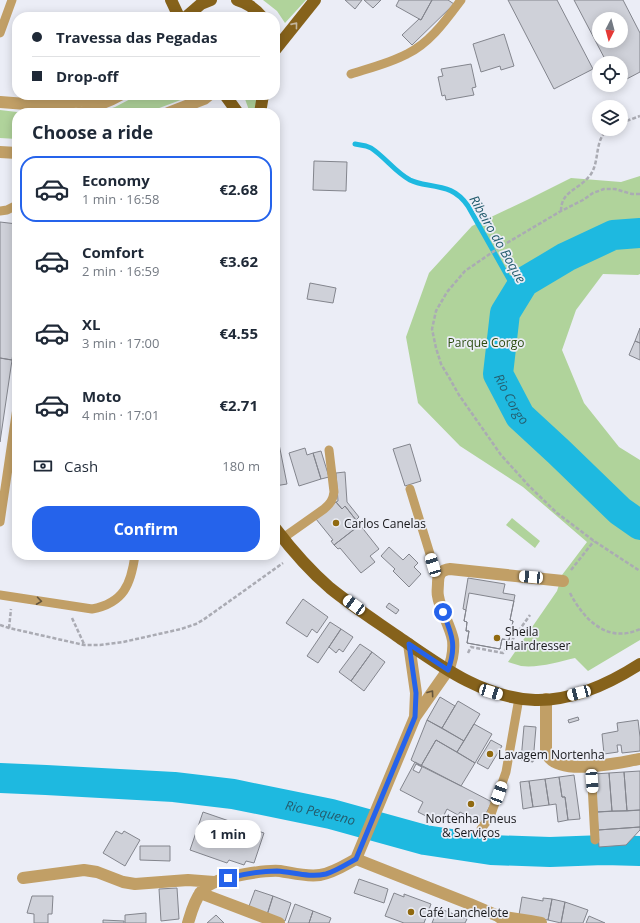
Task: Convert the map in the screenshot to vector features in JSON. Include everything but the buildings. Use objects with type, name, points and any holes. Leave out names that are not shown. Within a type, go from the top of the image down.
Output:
[{"type":"main road","points":[[171,0],[177,12]]},
{"type":"main road","points":[[192,12],[201,4],[211,0]]},
{"type":"main road","points":[[237,0],[245,2],[258,12]]},
{"type":"main road","points":[[280,44],[316,0]]},
{"type":"main road","points":[[280,534],[300,558],[330,587],[448,670],[491,692],[500,695],[536,700],[571,696],[610,681],[640,664]]},
{"type":"street","points":[[0,102],[47,105],[86,100]]},
{"type":"street","points":[[181,108],[201,100]]},
{"type":"street","points":[[0,152],[12,153]]},
{"type":"street","points":[[188,923],[195,902],[200,893],[214,882],[232,877],[277,871],[307,875],[322,875],[334,871],[356,859],[415,717],[448,670],[452,657],[453,642],[451,632],[438,599],[438,580],[439,574],[442,571],[450,569],[563,580]]},
{"type":"street","points":[[409,644],[416,693],[415,717]]},
{"type":"street","points":[[546,699],[546,746],[548,756],[555,762],[574,767],[640,759]]},
{"type":"street","points":[[356,859],[470,904],[503,920],[541,923]]},
{"type":"street","points":[[23,878],[84,870],[97,872],[123,882],[135,884],[179,880],[214,882]]},
{"type":"street","points":[[200,893],[279,923]]},
{"type":"lane","points":[[0,33],[12,0]]},
{"type":"lane","points":[[351,74],[393,60],[421,46],[462,0]]},
{"type":"lane","points":[[95,108],[114,100]]},
{"type":"lane","points":[[0,211],[12,208]]},
{"type":"lane","points":[[0,522],[12,442]]},
{"type":"lane","points":[[283,538],[324,509],[333,499],[334,492],[329,450]]},
{"type":"lane","points":[[410,488],[438,580]]},
{"type":"lane","points":[[0,595],[92,609],[101,607],[112,602],[124,590],[130,580],[134,560]]},
{"type":"lane","points":[[482,829],[488,822],[494,808],[506,772],[519,698]]},
{"type":"lane","points":[[591,766],[595,840]]},
{"type":"path","points":[[628,120],[640,116]]},
{"type":"path","points":[[561,212],[564,197],[585,181],[593,171],[602,136]]},
{"type":"path","points":[[640,194],[632,194],[615,189],[604,188],[486,256],[465,271],[447,292],[436,311],[432,329],[441,364],[459,395],[500,455],[557,513],[594,541],[640,571]]},
{"type":"path","points":[[594,541],[563,580],[573,599],[584,614],[604,630],[623,634],[640,629]]},
{"type":"path","points":[[0,625],[84,645],[100,645],[123,642],[196,624],[283,563]]},
{"type":"path","points":[[9,628],[13,597]]},
{"type":"path","points":[[66,605],[84,645]]},
{"type":"path","points":[[471,647],[503,653],[530,615]]},
{"type":"green space","points":[[263,0],[306,0],[285,23],[280,16],[280,12]]},
{"type":"green space","points":[[128,100],[181,100],[159,108],[112,108]]},
{"type":"green space","points":[[245,100],[258,100],[256,108],[248,108]]},
{"type":"green space","points":[[0,110],[12,111],[12,139],[0,138]]},
{"type":"green space","name":"Parque Corgo","points":[[640,176],[640,274],[603,274],[576,310],[562,350],[584,403],[619,447],[640,460],[640,640],[588,671],[575,658],[542,665],[521,666],[508,662],[557,591],[562,575],[587,542],[523,487],[460,446],[418,403],[406,337],[429,273],[472,226],[571,178],[621,182]]},
{"type":"green space","points":[[512,518],[540,541],[535,548],[506,525]]},
{"type":"waterway","name":"Ribeiro do Boque","points":[[355,144],[371,148],[410,180],[440,187],[460,196],[468,206],[517,293]]},
{"type":"waterway","name":"Rio Corgo","points":[[640,233],[613,235],[566,257],[524,282],[505,313],[498,374],[520,416],[620,511],[640,525]]},
{"type":"waterway","name":"Rio Pequeno","points":[[0,778],[174,787],[233,794],[331,814],[425,840],[491,850],[550,852],[604,850],[640,851]]},
{"type":"place","name":"Carlos Canelas","points":[[336,523]]},
{"type":"place","name":"Sheila Hairdresser","points":[[497,638]]},
{"type":"place","name":"Lavagem Nortenha","points":[[490,754]]},
{"type":"place","name":"Nortenha Pneus & Serviços","points":[[471,804]]},
{"type":"place","name":"Café Lanchelote","points":[[411,912]]},
{"type":"route","points":[[228,878],[268,871],[322,875],[334,871],[356,859],[415,717],[416,693],[409,644],[448,670],[452,661],[453,642],[451,632],[443,612]]}]
